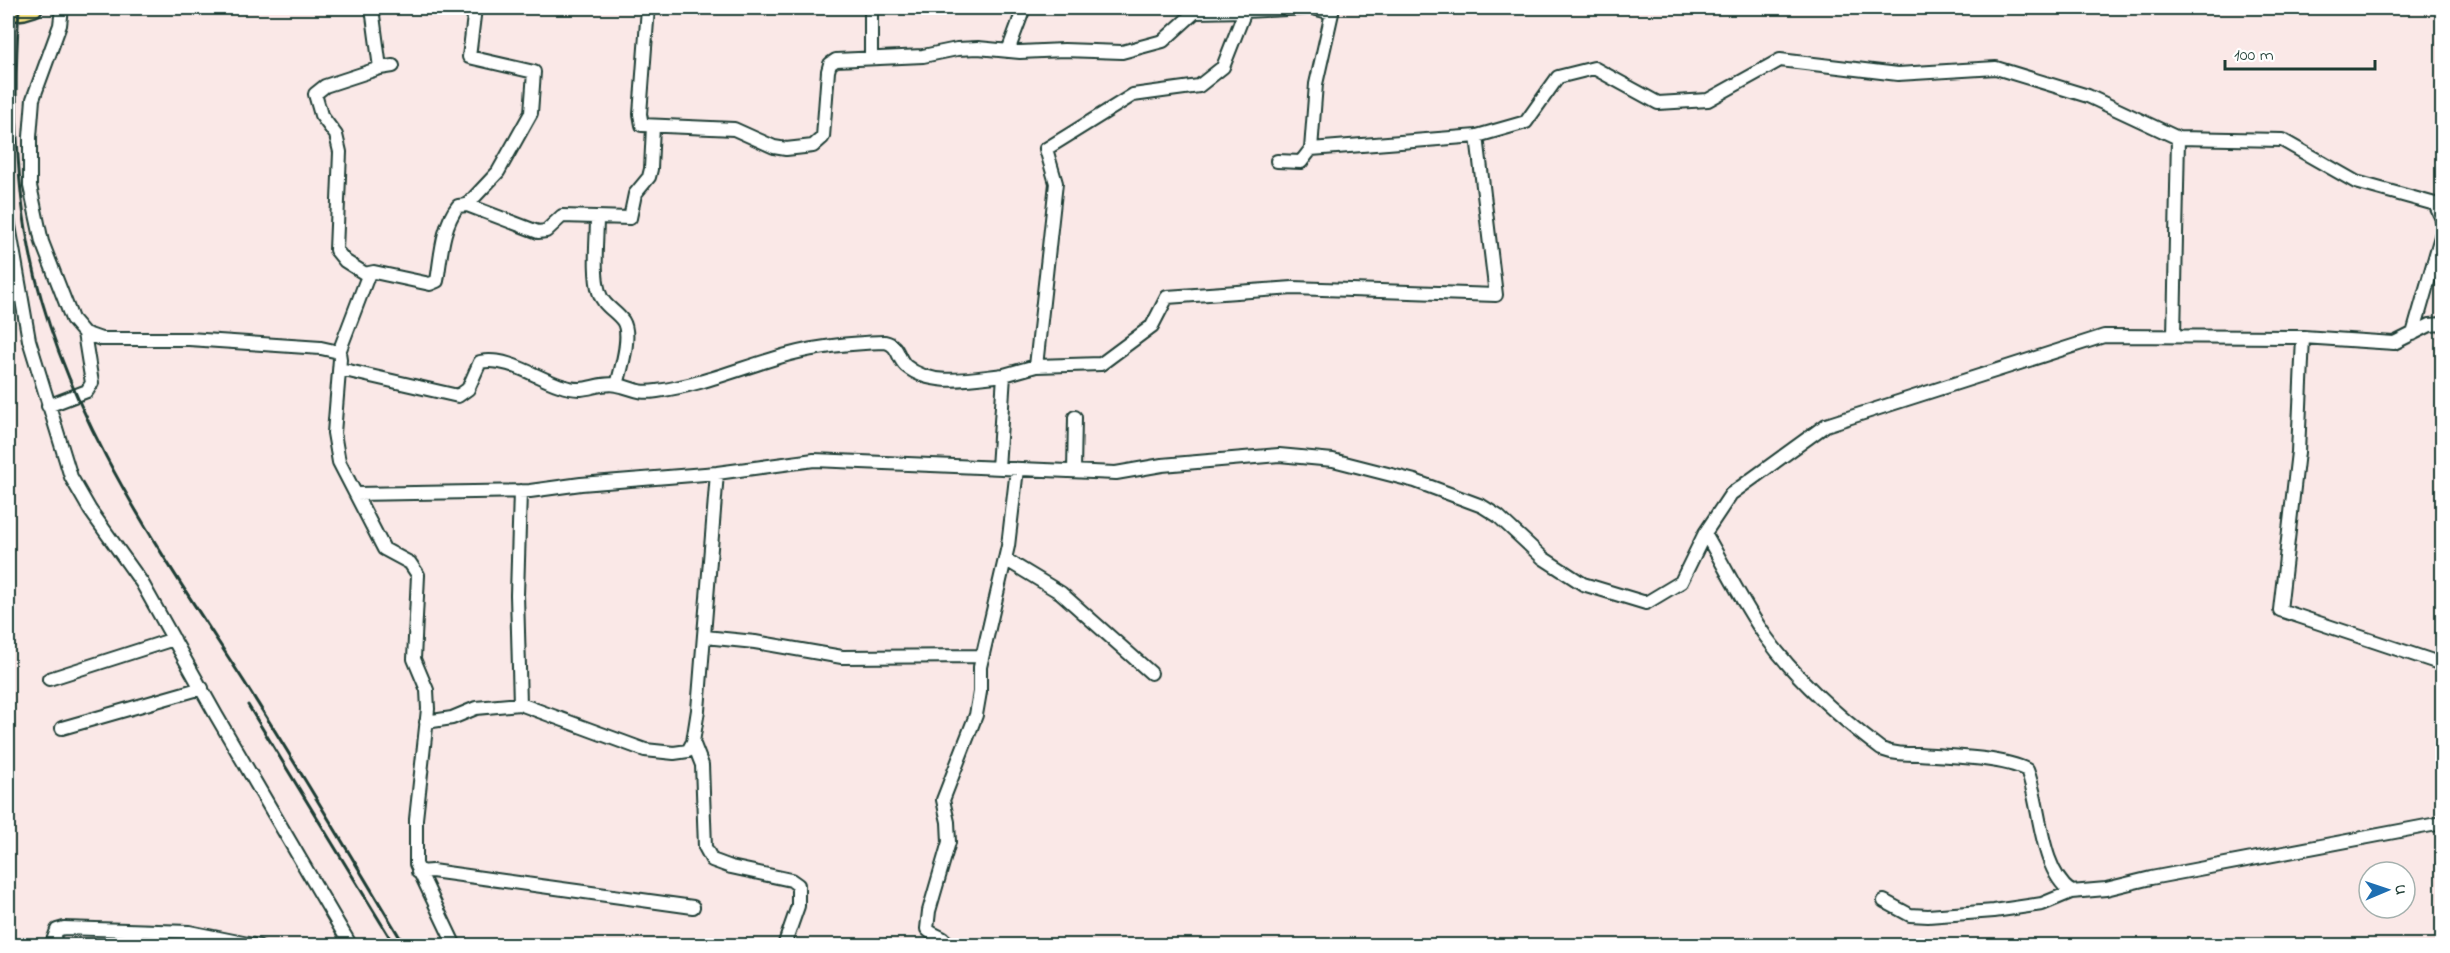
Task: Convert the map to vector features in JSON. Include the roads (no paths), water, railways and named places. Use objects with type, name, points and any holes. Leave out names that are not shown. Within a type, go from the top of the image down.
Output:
[{"type":"main road","points":[[8,12],[34,8]]},
{"type":"street","points":[[62,8],[60,25],[33,99],[30,186],[42,242],[72,319],[84,333],[101,339],[189,339],[329,349],[339,352]]},
{"type":"street","points":[[372,8],[380,68]]},
{"type":"street","points":[[455,945],[418,872],[415,853],[427,690],[414,659],[418,574],[410,563],[384,549],[339,462],[334,433],[340,369],[339,352],[367,275],[374,272],[434,284],[449,222],[458,206],[467,204],[498,172],[531,113],[534,72],[470,57],[475,8]]},
{"type":"street","points":[[648,8],[640,121],[642,125],[734,129],[774,147],[786,149],[813,146],[823,137],[828,71],[836,60],[923,56],[966,48],[1033,52],[1064,50],[1122,52],[1163,41],[1195,12],[1307,8]]},
{"type":"street","points":[[871,8],[871,58]]},
{"type":"street","points":[[1008,51],[1024,8]]},
{"type":"street","points":[[1277,161],[1301,162],[1311,149],[1316,84],[1332,13],[1313,8]]},
{"type":"street","points":[[1036,366],[1056,183],[1046,148],[1133,95],[1199,86],[1223,67],[1245,10]]},
{"type":"street","points":[[1311,149],[1477,136],[1526,122],[1558,77],[1594,68],[1658,103],[1708,100],[1780,60],[1898,74],[1996,68],[2088,96],[2178,138],[2282,140],[2356,182],[2435,204],[2442,219]]},
{"type":"street","points":[[367,275],[345,261],[336,250],[339,142],[321,115],[315,94],[325,86],[393,66]]},
{"type":"street","points":[[467,204],[538,232],[546,231],[562,216],[632,217],[635,194],[649,177],[651,169],[653,126]]},
{"type":"street","points":[[340,369],[458,396],[468,389],[478,364],[483,361],[512,366],[575,388],[617,385],[640,392],[708,380],[790,354],[877,342],[890,343],[907,367],[936,378],[951,379],[1004,375],[1036,366],[1101,364],[1152,326],[1167,297],[1293,288],[1496,295],[1477,136]]},
{"type":"street","points":[[2174,336],[2178,138]]},
{"type":"street","points":[[597,218],[598,290],[604,303],[624,322],[626,330],[624,357],[617,385]]},
{"type":"street","points":[[8,220],[27,330],[71,477],[90,510],[142,583],[351,945]]},
{"type":"street","points":[[2413,334],[2442,233]]},
{"type":"street","points":[[356,494],[519,491],[717,473],[814,460],[1116,472],[1162,465],[1279,455],[1333,460],[1415,481],[1482,506],[1498,516],[1542,558],[1583,585],[1646,603],[1681,582],[1705,533],[1731,494],[1826,425],[2104,336],[2303,338],[2394,343],[2430,325],[2442,324]]},
{"type":"street","points":[[48,406],[87,391],[92,383],[84,333]]},
{"type":"street","points":[[2303,338],[2298,452],[2280,610],[2442,664]]},
{"type":"street","points":[[998,468],[1004,375]]},
{"type":"street","points":[[1074,471],[1075,417]]},
{"type":"street","points":[[949,945],[944,938],[930,933],[927,929],[927,921],[949,842],[948,822],[943,800],[976,715],[982,656],[1005,559],[1017,469]]},
{"type":"street","points":[[426,722],[452,718],[476,708],[520,704],[645,750],[680,753],[688,751],[693,742],[705,637],[717,473]]},
{"type":"street","points":[[519,491],[517,616],[520,704]]},
{"type":"street","points":[[1705,533],[1765,635],[1790,668],[1838,714],[1881,749],[1892,754],[1947,756],[2006,763],[2027,770],[2043,837],[2055,872],[2071,892]]},
{"type":"street","points":[[1005,559],[1061,593],[1151,673]]},
{"type":"street","points":[[705,637],[755,642],[842,657],[982,656]]},
{"type":"street","points":[[49,679],[174,639]]},
{"type":"street","points":[[62,728],[202,688]]},
{"type":"street","points":[[693,742],[702,765],[705,847],[712,860],[731,867],[790,880],[798,885],[798,906],[784,945]]},
{"type":"street","points":[[1884,901],[1910,915],[1928,916],[2029,907],[2071,892],[2106,889],[2151,878],[2442,824]]},
{"type":"street","points":[[418,872],[432,871],[693,907]]},
{"type":"street","points":[[51,945],[57,930],[64,928],[189,932],[258,945]]},
{"type":"railway","points":[[19,8],[16,99],[21,192],[30,252],[45,311],[65,368],[89,423],[147,529],[326,814],[405,946]]},
{"type":"railway","points":[[248,705],[395,946]]}]
